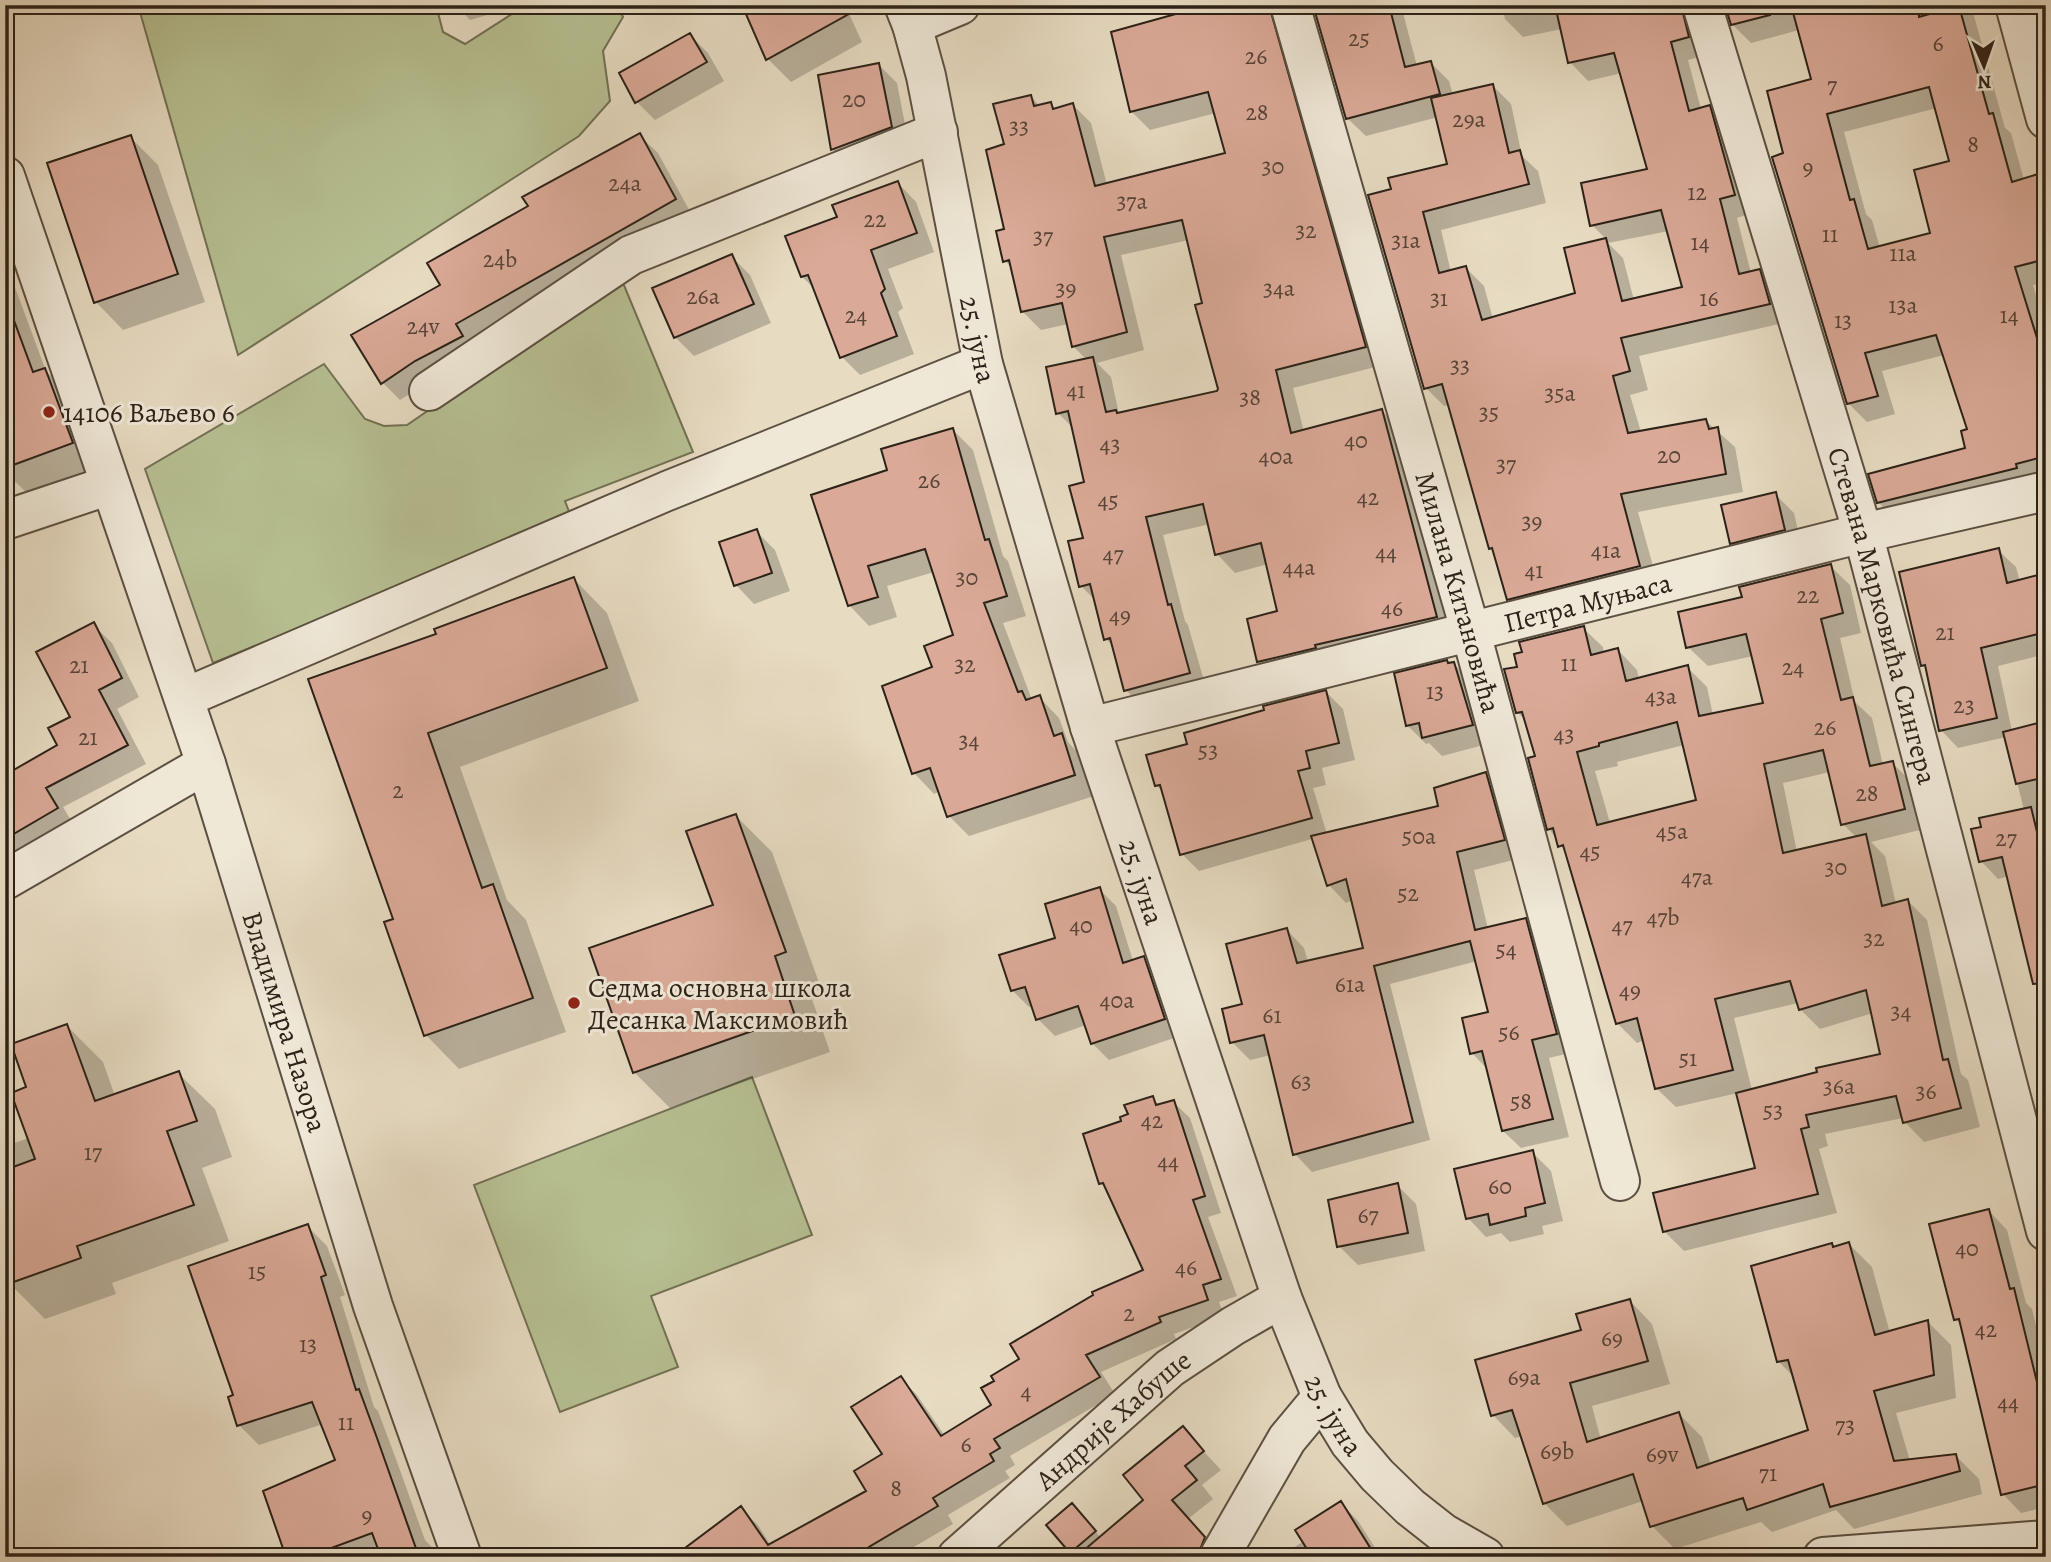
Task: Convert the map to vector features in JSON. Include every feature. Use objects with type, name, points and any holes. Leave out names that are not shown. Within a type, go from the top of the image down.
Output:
[{"type":"street","points":[[908,15],[961,5]]},
{"type":"street","name":"Милана Китановића","points":[[1290,5],[1471,633],[1620,1181]]},
{"type":"street","name":"Стевана Марковића Сингера","points":[[1702,5],[1863,533],[2046,1231]]},
{"type":"street","points":[[2015,5],[2046,119]]},
{"type":"street","name":"25. јуна","points":[[908,15],[938,132],[983,365],[1090,727],[1282,1298],[1322,1396],[1350,1443],[1377,1475],[1443,1533],[1485,1557]]},
{"type":"street","points":[[429,391],[631,255],[938,132]]},
{"type":"street","name":"Владимира Назора","points":[[5,176],[206,764],[373,1306],[462,1557]]},
{"type":"street","points":[[184,698],[667,491],[983,365]]},
{"type":"street","points":[[5,520],[110,485]]},
{"type":"street","name":"Петра Муњаса","points":[[1090,727],[1863,533],[2046,491]]},
{"type":"street","points":[[5,880],[206,764]]},
{"type":"street","name":"Андрије Хабуше","points":[[957,1557],[1170,1368],[1233,1326],[1282,1298]]},
{"type":"street","points":[[1219,1557],[1287,1439],[1322,1396]]},
{"type":"street","points":[[1823,1557],[2046,1540]]},
{"type":"green space","points":[[138,5],[436,5],[443,32],[465,44],[526,5],[617,5],[623,17],[603,51],[610,101],[579,136],[238,355]]},
{"type":"green space","points":[[621,278],[693,452],[565,501],[571,517],[213,663],[145,469],[324,364],[365,419],[384,426],[407,425]]},
{"type":"green space","points":[[752,1077],[812,1235],[651,1296],[678,1367],[560,1412],[474,1185]]},
{"type":"building","points":[[742,5],[865,5],[766,60]]},
{"type":"building","points":[[1208,5],[1269,5],[1366,347],[1276,370],[1291,433],[1382,409],[1437,617],[1315,645],[1316,648],[1257,662],[1247,619],[1277,611],[1261,543],[1215,555],[1203,504],[1146,517],[1168,605],[1171,604],[1190,673],[1124,691],[1110,638],[1104,640],[1090,584],[1079,587],[1068,541],[1083,538],[1069,486],[1084,482],[1068,411],[1056,414],[1046,367],[1093,357],[1106,412],[1116,410],[1117,413],[1217,391],[1195,305],[1202,303],[1182,220],[1104,237],[1127,332],[1072,347],[1062,303],[1021,312],[1009,260],[1003,262],[996,231],[1004,229],[986,150],[1004,144],[993,104],[1031,95],[1034,106],[1051,102],[1053,109],[1073,103],[1095,186],[1225,153],[1208,92],[1130,112],[1111,32]]},
{"type":"building","points":[[1313,5],[1389,5],[1405,67],[1431,61],[1440,94],[1346,119]]},
{"type":"building","points":[[1555,5],[1681,5],[1689,37],[1671,42],[1689,111],[1710,105],[1735,195],[1720,199],[1739,274],[1760,269],[1770,304],[1621,338],[1630,371],[1613,376],[1628,433],[1706,419],[1709,429],[1718,427],[1726,474],[1621,494],[1640,566],[1507,600],[1492,548],[1489,549],[1442,384],[1424,389],[1368,195],[1391,189],[1388,178],[1447,164],[1431,98],[1493,84],[1509,153],[1520,150],[1529,184],[1423,212],[1439,273],[1466,266],[1482,320],[1575,293],[1564,248],[1606,238],[1622,301],[1682,287],[1661,210],[1590,226],[1581,183],[1647,169],[1614,53],[1568,63]]},
{"type":"building","points":[[1725,5],[1768,5],[1770,15],[1731,25]]},
{"type":"building","points":[[1791,5],[1918,5],[1919,17],[1959,6],[1989,114],[1993,113],[2012,182],[2038,174],[2046,199],[2046,259],[2015,267],[2046,367],[2046,456],[2016,464],[2017,468],[1877,503],[1868,474],[1965,448],[1961,431],[1967,429],[1936,335],[1865,353],[1878,396],[1847,404],[1772,157],[1783,153],[1767,91],[1811,79]],"holes":[[[1929,87],[1949,161],[1914,170],[1930,233],[1868,249],[1854,199],[1850,200],[1827,114]]]},
{"type":"building","points":[[690,33],[707,62],[635,103],[619,73]]},
{"type":"building","points":[[879,63],[892,127],[831,150],[818,75]]},
{"type":"building","points":[[640,133],[676,199],[456,324],[463,336],[415,361],[381,384],[351,335],[440,285],[427,263],[528,206],[522,197]]},
{"type":"building","points":[[131,135],[178,274],[94,303],[47,163]]},
{"type":"building","points":[[898,181],[917,233],[871,250],[885,289],[881,293],[897,336],[840,358],[808,275],[801,277],[785,236],[837,217],[832,205]]},
{"type":"building","points":[[732,254],[754,304],[674,338],[652,288]]},
{"type":"building","points":[[5,307],[9,307],[33,372],[45,368],[73,443],[5,468]]},
{"type":"building","points":[[953,428],[985,540],[989,539],[1007,596],[984,603],[1018,692],[1022,691],[1026,700],[1040,695],[1054,736],[1062,733],[1075,775],[947,817],[930,768],[912,774],[882,686],[932,667],[924,646],[953,635],[925,549],[868,566],[878,597],[848,606],[811,495],[887,470],[881,449]]},
{"type":"building","points":[[1776,492],[1785,530],[1730,544],[1721,505]]},
{"type":"building","points":[[757,529],[772,573],[734,586],[719,542]]},
{"type":"building","points":[[1999,548],[2007,583],[2046,573],[2046,632],[1981,648],[1997,718],[1939,731],[1925,665],[1921,666],[1899,572]]},
{"type":"building","points":[[1831,564],[1843,613],[1821,619],[1841,700],[1853,697],[1870,766],[1893,761],[1905,809],[1841,825],[1823,750],[1764,764],[1783,853],[1866,834],[1882,906],[1908,899],[1943,1060],[1948,1059],[1961,1108],[1903,1123],[1896,1096],[1806,1115],[1809,1127],[1801,1129],[1818,1194],[1663,1232],[1653,1193],[1755,1168],[1736,1093],[1817,1072],[1816,1068],[1880,1054],[1866,990],[1799,1010],[1790,981],[1715,999],[1733,1070],[1655,1089],[1637,1018],[1616,1024],[1563,845],[1558,847],[1553,828],[1547,830],[1528,758],[1535,756],[1522,712],[1516,713],[1504,669],[1517,667],[1514,654],[1522,652],[1519,642],[1584,626],[1591,655],[1618,648],[1626,681],[1688,665],[1699,716],[1763,703],[1746,634],[1686,648],[1678,612],[1742,597],[1739,587]],"holes":[[[1677,722],[1696,800],[1597,825],[1577,752],[1599,746],[1599,743]]]},
{"type":"building","points":[[574,577],[607,668],[428,733],[482,888],[493,884],[533,998],[424,1036],[384,922],[393,919],[308,679],[436,634],[434,629]]},
{"type":"building","points":[[94,622],[122,678],[99,690],[128,745],[46,788],[58,808],[5,839],[5,775],[57,745],[48,728],[70,717],[36,652]]},
{"type":"building","points":[[1447,660],[1448,663],[1454,662],[1473,725],[1422,738],[1419,723],[1406,726],[1394,673]]},
{"type":"building","points":[[1326,690],[1339,743],[1306,751],[1310,768],[1298,771],[1312,818],[1180,855],[1160,785],[1155,786],[1146,755],[1187,744],[1184,733],[1264,710],[1263,706]]},
{"type":"building","points":[[2046,721],[2046,777],[2016,784],[2003,732]]},
{"type":"building","points":[[1486,772],[1505,840],[1457,852],[1475,930],[1526,918],[1557,1034],[1532,1040],[1553,1119],[1502,1131],[1482,1051],[1470,1054],[1462,1018],[1488,1012],[1470,941],[1374,966],[1413,1122],[1293,1155],[1264,1035],[1230,1043],[1222,1009],[1242,1004],[1226,944],[1287,928],[1297,963],[1363,948],[1346,879],[1327,886],[1311,836],[1438,806],[1434,788]]},
{"type":"building","points":[[2031,807],[2046,869],[2046,983],[2033,984],[2002,857],[1979,862],[1971,829],[1981,827],[1979,818]]},
{"type":"building","points":[[736,814],[786,952],[775,956],[795,1016],[633,1073],[589,948],[713,905],[686,831]]},
{"type":"building","points":[[1100,887],[1123,963],[1144,956],[1165,1019],[1091,1044],[1078,1006],[1036,1020],[1025,987],[1011,991],[999,955],[1055,938],[1045,904]]},
{"type":"building","points":[[67,1024],[95,1101],[179,1071],[197,1121],[167,1131],[194,1205],[77,1246],[81,1258],[5,1285],[5,1170],[35,1159],[11,1093],[26,1087],[11,1044]]},
{"type":"building","points":[[1153,1096],[1156,1105],[1174,1100],[1205,1196],[1193,1200],[1221,1279],[1203,1285],[1208,1300],[1159,1317],[1161,1322],[1086,1355],[1100,1377],[994,1439],[1000,1448],[990,1454],[994,1461],[933,1498],[938,1506],[869,1547],[874,1557],[673,1557],[741,1506],[768,1545],[866,1491],[854,1471],[882,1454],[851,1407],[901,1376],[941,1436],[991,1405],[981,1388],[994,1381],[991,1376],[1019,1359],[1010,1344],[1093,1295],[1092,1292],[1143,1270],[1103,1183],[1099,1184],[1083,1134],[1121,1121],[1120,1117],[1128,1114],[1124,1105]]},
{"type":"building","points":[[1533,1150],[1545,1203],[1525,1208],[1526,1216],[1490,1225],[1488,1214],[1466,1219],[1454,1169]]},
{"type":"building","points":[[1398,1183],[1408,1233],[1337,1247],[1328,1200]]},
{"type":"building","points":[[1989,1209],[2010,1289],[2014,1288],[2046,1419],[2046,1484],[2001,1495],[1959,1319],[1954,1320],[1929,1224]]},
{"type":"building","points":[[308,1224],[326,1275],[321,1277],[356,1390],[359,1389],[419,1557],[381,1557],[372,1533],[307,1557],[286,1557],[263,1491],[335,1460],[312,1402],[237,1426],[228,1397],[233,1395],[188,1266]]},
{"type":"building","points":[[1849,1242],[1875,1335],[1928,1320],[1934,1375],[1874,1391],[1894,1461],[1956,1454],[1960,1471],[1830,1507],[1823,1484],[1747,1510],[1743,1498],[1650,1527],[1633,1474],[1543,1504],[1512,1410],[1491,1416],[1475,1360],[1581,1330],[1576,1314],[1630,1299],[1648,1361],[1570,1383],[1587,1442],[1679,1412],[1697,1468],[1808,1430],[1788,1360],[1777,1362],[1751,1266],[1832,1243],[1833,1247]]},
{"type":"building","points":[[1183,1426],[1204,1451],[1185,1466],[1197,1480],[1172,1500],[1205,1537],[1197,1557],[1076,1557],[1143,1500],[1123,1475]]},
{"type":"building","points":[[1341,1501],[1376,1557],[1312,1557],[1295,1530]]},
{"type":"building","points":[[1072,1503],[1096,1531],[1070,1553],[1046,1525]]},
{"type":"place","name":"14106 Ваљево 6","points":[[49,412]]},
{"type":"place","name":"Седма основна школа Десанка Максимовић","points":[[574,1003]]}]
